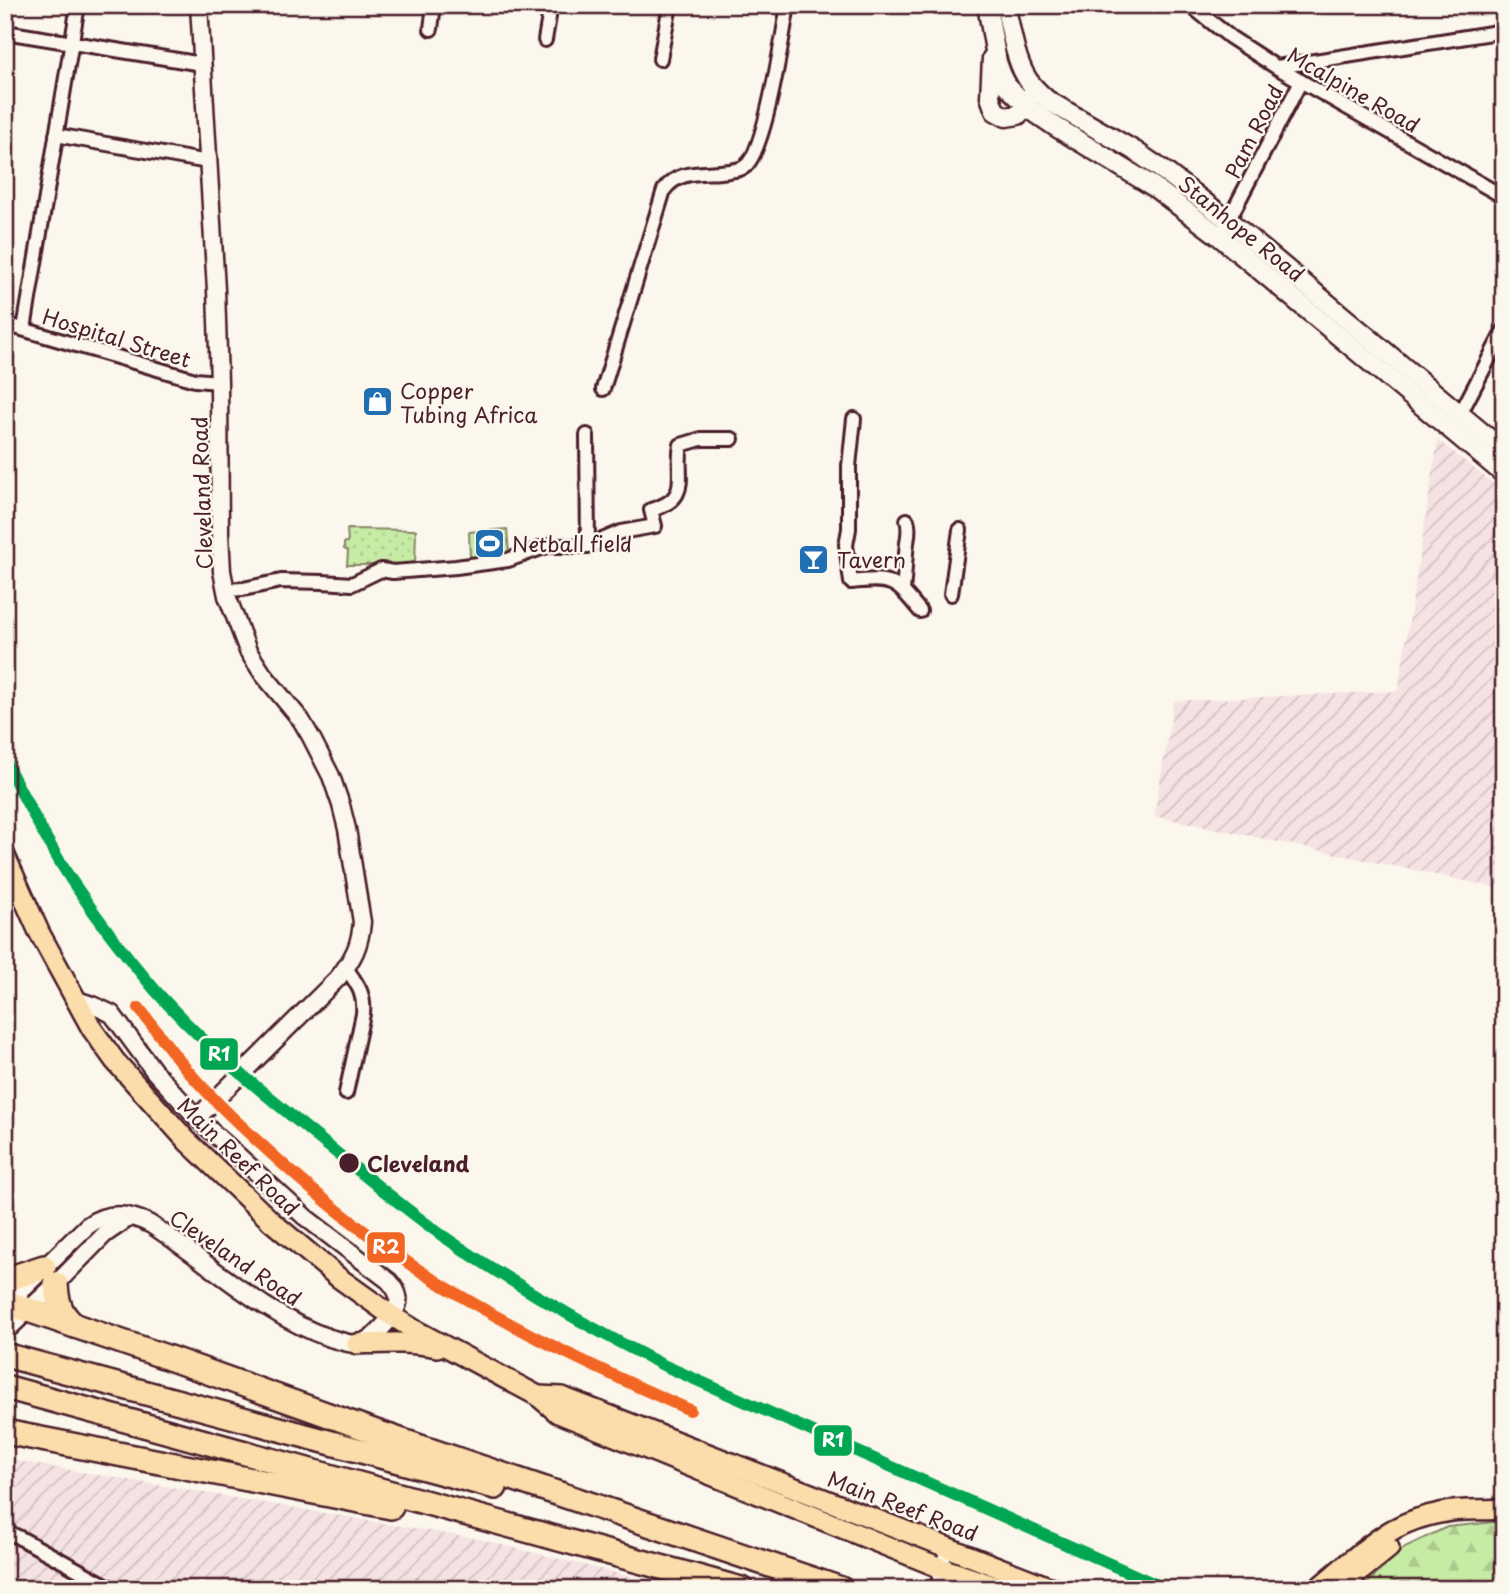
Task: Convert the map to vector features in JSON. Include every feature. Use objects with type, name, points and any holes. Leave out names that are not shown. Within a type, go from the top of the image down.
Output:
[{"type":"highway","points":[[11,1300],[50,1276],[59,1306],[68,1321],[75,1326]]},
{"type":"highway","points":[[11,1300],[75,1326],[376,1432],[841,1589]]},
{"type":"highway","points":[[5,1355],[737,1554]]},
{"type":"highway","points":[[5,1387],[741,1589]]},
{"type":"highway","points":[[5,1432],[363,1501],[641,1560]]},
{"type":"main road","name":"Stanhope Road","points":[[987,5],[997,62],[1007,86],[1026,106],[1056,127],[1224,228]]},
{"type":"main road","name":"Stanhope Road","points":[[1005,5],[1024,74],[1033,87],[1047,100],[1135,151],[1167,173],[1224,228],[1456,422],[1504,474]]},
{"type":"main road","points":[[1010,24],[1017,5]]},
{"type":"main road","points":[[993,40],[990,92],[993,108],[1002,116],[1018,115],[1026,106],[1033,87]]},
{"type":"main road","points":[[1154,187],[1167,173]]},
{"type":"main road","name":"Stanhope Road","points":[[1456,422],[1504,451]]},
{"type":"main road","name":"Main Reef Road","points":[[5,856],[39,932],[74,999],[115,1061],[187,1142],[272,1222],[339,1278],[392,1316],[538,1396],[558,1413],[721,1478],[938,1581],[1003,1589]]},
{"type":"main road","points":[[357,1344],[413,1343],[455,1352]]},
{"type":"main road","name":"Main Reef Road","points":[[538,1396],[562,1397],[1054,1589]]},
{"type":"main road","points":[[1317,1589],[1394,1529],[1441,1513],[1474,1509],[1495,1510]]},
{"type":"main road","points":[[1338,1589],[1390,1546],[1404,1538],[1433,1526],[1495,1510]]},
{"type":"street","points":[[24,329],[78,5]]},
{"type":"street","name":"Cleveland Road","points":[[199,5],[219,382],[222,571],[236,622],[248,650],[263,674],[301,720],[331,776],[341,805],[354,865],[362,922],[356,953],[346,968],[319,998],[202,1112]]},
{"type":"street","points":[[431,29],[435,5]]},
{"type":"street","points":[[545,40],[551,5]]},
{"type":"street","points":[[660,59],[670,5]]},
{"type":"street","points":[[603,388],[664,190],[681,175],[741,169],[754,157],[771,96],[788,5]]},
{"type":"street","name":"Mcalpine Road","points":[[1190,5],[1230,37],[1276,67],[1504,197]]},
{"type":"street","points":[[1276,67],[1504,31]]},
{"type":"street","points":[[5,32],[202,64]]},
{"type":"street","name":"Pam Road","points":[[1224,228],[1301,81]]},
{"type":"street","points":[[56,135],[208,162]]},
{"type":"street","name":"Hospital Street","points":[[5,324],[195,380],[219,382]]},
{"type":"street","points":[[1456,422],[1502,339]]},
{"type":"street","points":[[854,419],[846,545],[851,582],[870,579],[893,583],[903,590],[920,611]]},
{"type":"street","points":[[587,435],[587,546]]},
{"type":"street","points":[[226,590],[281,582],[352,584],[381,570],[393,572],[508,561],[547,546],[587,546],[621,532],[654,526],[651,510],[665,506],[679,488],[681,445],[701,439],[732,439]]},
{"type":"street","points":[[903,590],[909,527],[907,520]]},
{"type":"street","points":[[951,594],[960,530]]},
{"type":"street","points":[[346,968],[359,987],[364,1002],[346,1093]]},
{"type":"street","points":[[74,999],[112,1014],[154,1071],[202,1112],[305,1217],[389,1281],[399,1298],[392,1316],[372,1335],[357,1344]]},
{"type":"street","name":"Cleveland Road","points":[[6,1331],[11,1300],[50,1276],[95,1220],[116,1214],[142,1220],[162,1231],[241,1290],[280,1314],[322,1335],[357,1344]]},
{"type":"street","points":[[5,1531],[113,1589]]},
{"type":"street","points":[[938,1581],[948,1547]]},
{"type":"shaded area","points":[[1438,440],[1504,492],[1504,889],[1154,816],[1174,701],[1398,691]]},
{"type":"shaded area","points":[[5,1459],[483,1540],[680,1589],[5,1589]]},
{"type":"green space","points":[[347,529],[416,530],[415,565],[347,565],[348,551],[344,549],[344,543],[348,541]]},
{"type":"green space","name":"Netball field","points":[[507,529],[509,554],[470,557],[469,532]]},
{"type":"green space","points":[[1504,1521],[1504,1589],[1361,1589],[1405,1547],[1447,1527]]},
{"type":"transit line","name":"R1","points":[[5,761],[45,837],[72,881],[112,937],[155,990],[250,1082],[440,1234],[549,1303],[663,1365],[1166,1589]]},
{"type":"transit line","name":"R2","points":[[139,1008],[188,1071],[230,1115],[305,1184],[373,1238],[444,1286],[534,1337],[690,1410]]},
{"type":"place","name":"Copper Tubing Africa","points":[[377,402]]},
{"type":"place","name":"Netball field","points":[[489,543]]},
{"type":"place","name":"Tavern","points":[[814,559]]},
{"type":"place","name":"Cleveland","points":[[349,1163]]}]
